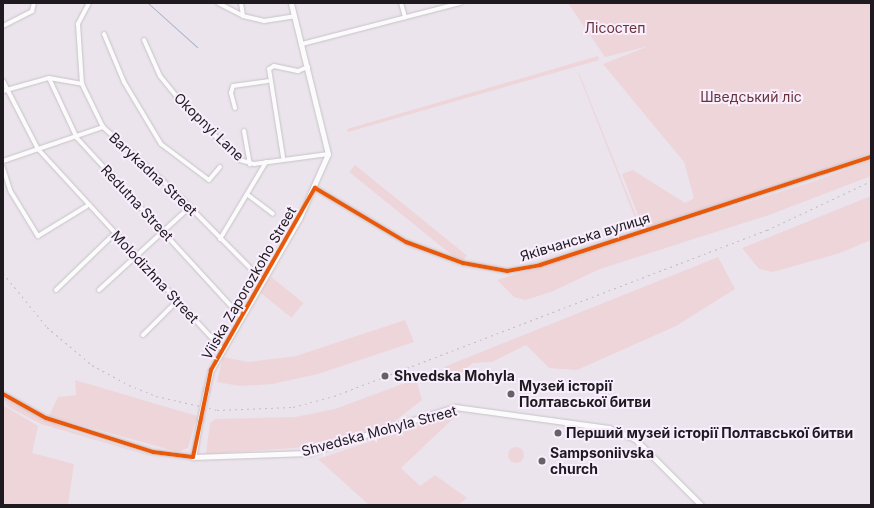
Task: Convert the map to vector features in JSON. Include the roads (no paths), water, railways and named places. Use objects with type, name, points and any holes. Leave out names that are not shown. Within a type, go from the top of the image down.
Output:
[{"type":"street","points":[[3,26],[32,11],[34,3]]},
{"type":"street","name":"Barykadna Street","points":[[89,3],[78,24],[82,84],[103,127],[190,207],[263,281]]},
{"type":"street","points":[[218,3],[243,16],[264,21],[295,16]]},
{"type":"street","points":[[241,3],[243,16]]},
{"type":"street","points":[[291,3],[308,67],[328,154]]},
{"type":"street","points":[[401,3],[405,17]]},
{"type":"street","points":[[302,44],[380,26],[405,17],[461,3]]},
{"type":"street","points":[[104,34],[124,82],[161,144],[209,180],[220,167]]},
{"type":"street","name":"Okopnyi Lane","points":[[144,40],[160,76],[185,107],[240,160],[250,164],[283,158],[328,154]]},
{"type":"street","points":[[283,158],[268,81],[271,66],[298,71],[308,67]]},
{"type":"street","points":[[5,91],[49,78],[82,84]]},
{"type":"street","name":"Redutna Street","points":[[49,78],[77,138],[241,317]]},
{"type":"street","name":"Molodizhna Street","points":[[3,81],[5,91],[38,149],[87,206],[136,256],[222,349]]},
{"type":"street","points":[[235,108],[231,93],[233,86],[268,81]]},
{"type":"street","points":[[3,161],[77,138],[103,127]]},
{"type":"street","points":[[244,131],[250,164]]},
{"type":"street","name":"Viiska Zaporozkoho Street","points":[[194,457],[206,391],[222,349],[263,281],[315,188],[328,154]]},
{"type":"street","name":"Яківчанська вулиця","points":[[315,188],[406,242],[469,265],[507,271],[540,266],[814,178],[871,157]]},
{"type":"street","points":[[220,239],[248,195],[266,162]]},
{"type":"street","points":[[3,168],[11,192],[38,236],[87,206]]},
{"type":"street","points":[[248,195],[274,214]]},
{"type":"street","points":[[99,290],[162,230],[190,207]]},
{"type":"street","points":[[56,290],[114,234]]},
{"type":"street","points":[[143,335],[177,301]]},
{"type":"street","points":[[3,394],[46,418],[153,452],[194,457]]},
{"type":"street","name":"Shvedska Mohyla Street","points":[[194,457],[308,452],[455,407],[624,432],[701,505]]},
{"type":"waterway","points":[[148,3],[197,47]]},
{"type":"railway","points":[[3,273],[47,327],[92,365],[129,385],[156,396],[217,410],[293,407],[334,396],[767,230],[871,181]]},
{"type":"place","name":"Shvedska Mohyla","points":[[385,376]]},
{"type":"place","name":"Музей історії Полтавської битви","points":[[511,394]]},
{"type":"place","name":"Перший музей історії Полтавської битви","points":[[558,433]]},
{"type":"place","name":"Sampsoniivska church","points":[[542,461]]},
{"type":"park label","name":"Лісостеп","points":[[615,28]]},
{"type":"park label","name":"Шведський ліс","points":[[751,97]]}]
